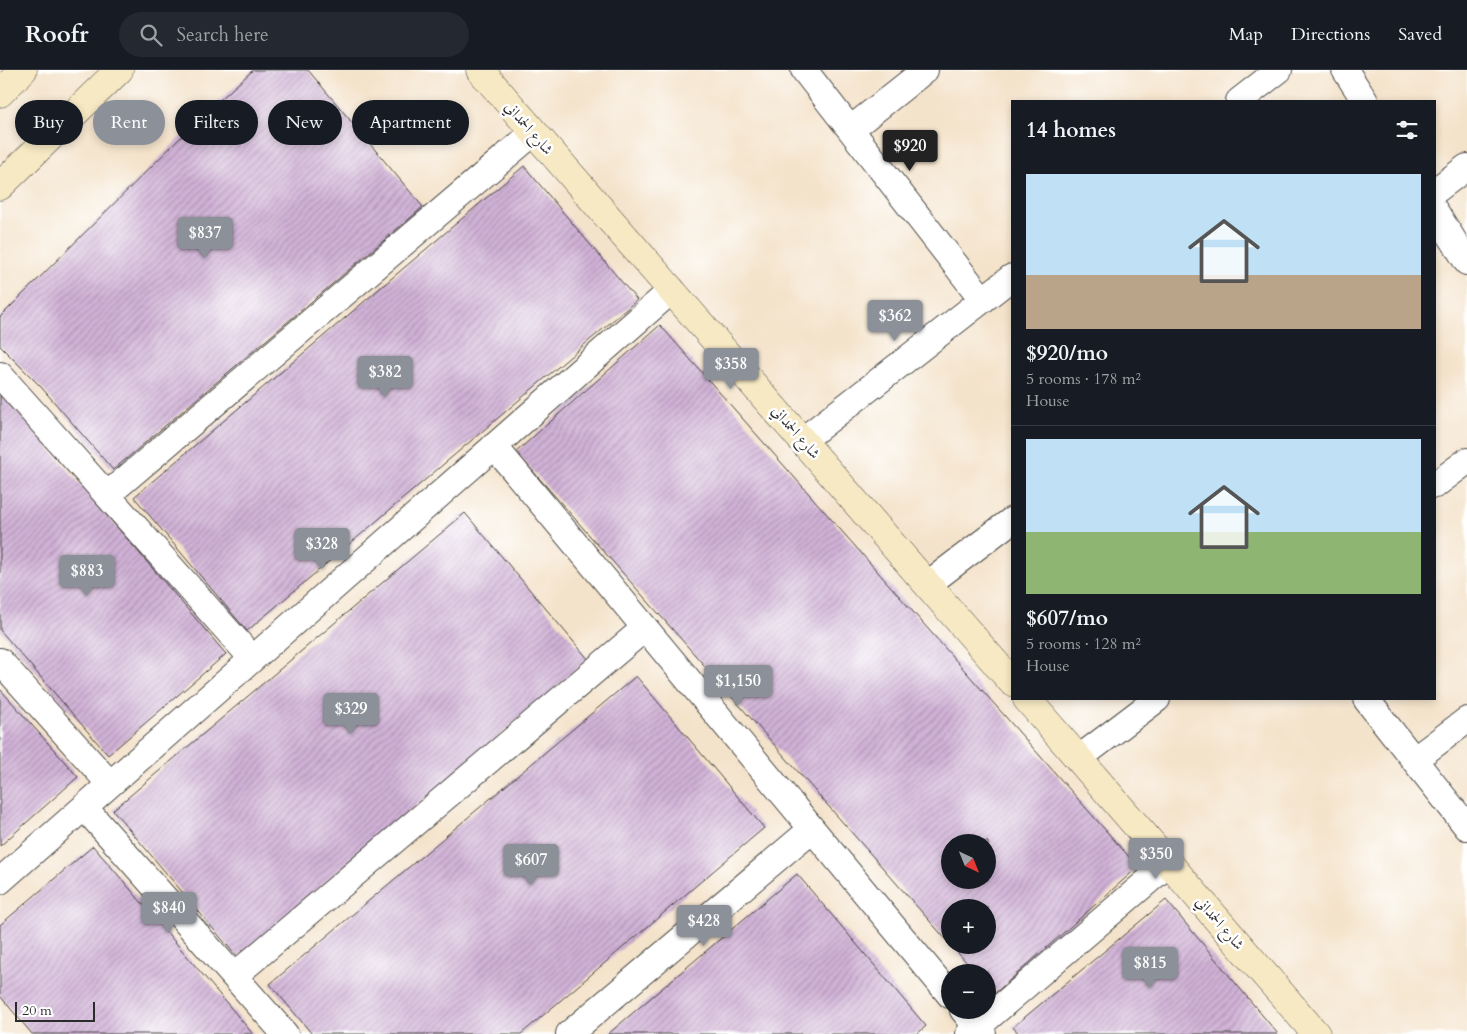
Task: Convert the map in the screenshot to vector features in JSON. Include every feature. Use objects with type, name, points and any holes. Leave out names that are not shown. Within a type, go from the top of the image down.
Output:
[{"type":"street","points":[[0,93],[23,70]]},
{"type":"street","points":[[0,186],[119,70]]},
{"type":"street","name":"شارع الحمداني","points":[[480,70],[1011,681]]},
{"type":"street","points":[[804,70],[983,300]]},
{"type":"street","points":[[851,129],[925,70]]},
{"type":"street","points":[[1240,100],[1279,70]]},
{"type":"street","points":[[1345,70],[1364,100]]},
{"type":"street","points":[[107,495],[534,133]]},
{"type":"street","points":[[1436,190],[1467,167]]},
{"type":"street","points":[[1436,213],[1467,262]]},
{"type":"street","points":[[803,440],[1011,278]]},
{"type":"street","points":[[0,881],[672,290]]},
{"type":"street","points":[[0,375],[252,658]]},
{"type":"street","points":[[494,446],[941,984]]},
{"type":"street","points":[[1436,484],[1467,461]]},
{"type":"street","points":[[928,584],[1011,521]]},
{"type":"street","points":[[234,976],[645,628]]},
{"type":"street","points":[[0,661],[110,784]]},
{"type":"street","name":"شارع الحمداني","points":[[1028,700],[1316,1034]]},
{"type":"street","points":[[1078,758],[1155,700]]},
{"type":"street","points":[[1367,700],[1467,827]]},
{"type":"street","points":[[1414,760],[1467,720]]},
{"type":"street","points":[[84,807],[285,1034]]},
{"type":"street","points":[[569,1034],[812,829]]},
{"type":"street","points":[[973,1026],[1169,863]]},
{"type":"building","points":[[253,70],[308,70],[333,100],[268,100],[268,145],[342,145],[342,111],[352,122],[352,145],[371,145],[423,207],[113,470],[41,387],[0,346],[0,317],[175,143],[175,145],[258,145],[258,100],[220,100]]},
{"type":"building","points":[[524,166],[637,300],[247,631],[134,497]]},
{"type":"building","points":[[660,325],[1138,867],[996,992],[996,964],[968,964],[959,954],[996,954],[996,899],[941,899],[941,934],[516,452]]},
{"type":"building","points":[[0,391],[226,654],[108,755],[0,630]]},
{"type":"building","points":[[465,513],[589,660],[237,957],[113,810]]},
{"type":"building","points":[[636,676],[764,828],[521,1034],[312,1034],[270,984]]},
{"type":"building","points":[[0,689],[78,777],[0,846]]},
{"type":"building","points":[[93,846],[253,1034],[32,1034],[0,996],[0,925]]},
{"type":"building","points":[[797,874],[926,1026],[917,1034],[608,1034]]},
{"type":"building","points":[[1166,900],[1278,1034],[1019,1034],[1013,1027]]}]
